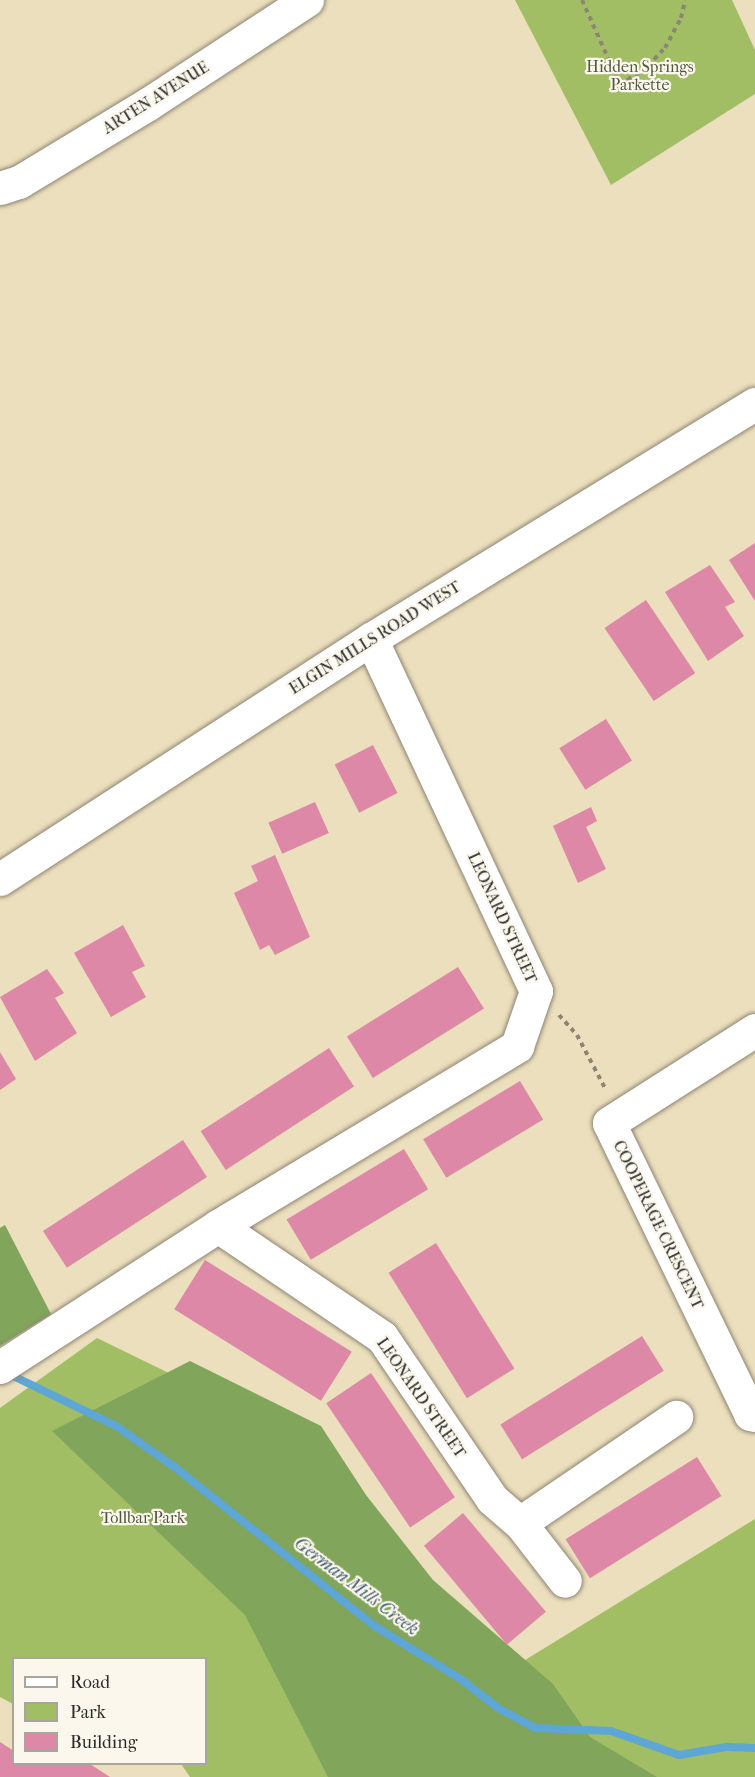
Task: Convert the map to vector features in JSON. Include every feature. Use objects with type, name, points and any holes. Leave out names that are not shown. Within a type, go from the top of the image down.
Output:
[{"type":"street","name":"ARTEN AVENUE","points":[[0,188],[19,182],[148,104],[307,0]]},
{"type":"street","name":"ELGIN MILLS ROAD WEST","points":[[0,879],[371,639],[755,405]]},
{"type":"street","name":"LEONARD STREET","points":[[0,1367],[218,1226],[517,1046],[536,991],[371,639]]},
{"type":"street","name":"COOPERAGE CRESCENT","points":[[755,1030],[609,1123],[750,1414],[755,1415]]},
{"type":"street","name":"LEONARD STREET","points":[[218,1226],[382,1337],[492,1499],[520,1522],[565,1581]]},
{"type":"street","points":[[520,1522],[676,1417]]},
{"type":"path","points":[[582,0],[620,85],[648,66],[664,48],[681,18],[685,0]]},
{"type":"path","points":[[536,991],[577,1035],[608,1093],[617,1088]]},
{"type":"green space","name":"Hidden Springs Parkette","points":[[515,0],[732,0],[755,50],[755,94],[611,185]]},
{"type":"green space","points":[[5,1225],[51,1314],[0,1346],[0,1228]]},
{"type":"green space","name":"Tollbar Park","points":[[97,1338],[298,1436],[491,1681],[755,1519],[755,1777],[190,1777],[182,1765],[207,1765],[207,1657],[12,1657],[12,1703],[0,1697],[0,1408]]},
{"type":"green space","points":[[190,1361],[321,1426],[366,1495],[433,1580],[553,1684],[590,1737],[657,1777],[328,1777],[245,1615],[52,1431]]},
{"type":"building","points":[[755,543],[755,601],[729,560]]},
{"type":"building","points":[[710,565],[735,602],[725,607],[744,636],[708,661],[665,592]]},
{"type":"building","points":[[646,600],[695,673],[654,701],[605,628]]},
{"type":"building","points":[[606,719],[632,761],[585,790],[559,748]]},
{"type":"building","points":[[373,745],[398,793],[359,813],[335,765]]},
{"type":"building","points":[[315,802],[329,833],[282,854],[268,823]]},
{"type":"building","points":[[591,807],[597,821],[586,827],[606,869],[578,883],[553,826]]},
{"type":"building","points":[[275,855],[310,937],[275,955],[269,945],[260,950],[234,893],[258,881],[251,866]]},
{"type":"building","points":[[123,925],[145,966],[132,972],[146,997],[111,1017],[74,953]]},
{"type":"building","points":[[458,967],[484,1009],[373,1078],[347,1036]]},
{"type":"building","points":[[47,969],[64,993],[55,998],[77,1033],[35,1061],[0,997]]},
{"type":"building","points":[[329,1048],[354,1087],[226,1170],[201,1131]]},
{"type":"building","points":[[0,1052],[16,1079],[0,1090]]},
{"type":"building","points":[[520,1081],[543,1120],[446,1178],[423,1139]]},
{"type":"building","points":[[183,1140],[207,1177],[67,1268],[43,1231]]},
{"type":"building","points":[[404,1149],[428,1189],[311,1260],[287,1220]]},
{"type":"building","points":[[436,1243],[514,1369],[467,1398],[389,1273]]},
{"type":"building","points":[[205,1260],[352,1352],[321,1401],[174,1309]]},
{"type":"building","points":[[642,1336],[664,1371],[522,1459],[500,1424]]},
{"type":"building","points":[[371,1373],[455,1497],[410,1528],[326,1403]]},
{"type":"building","points":[[697,1457],[721,1496],[590,1578],[566,1539]]},
{"type":"building","points":[[463,1513],[546,1612],[507,1645],[424,1546]]},
{"type":"building","points":[[0,1742],[12,1750],[12,1765],[92,1765],[110,1777],[0,1777]]},
{"type":"waterway","name":"German Mills Creek","points":[[7,1373],[116,1426],[172,1465],[376,1627],[462,1680],[498,1708],[535,1728],[611,1731],[679,1755],[727,1747],[755,1748]]}]
